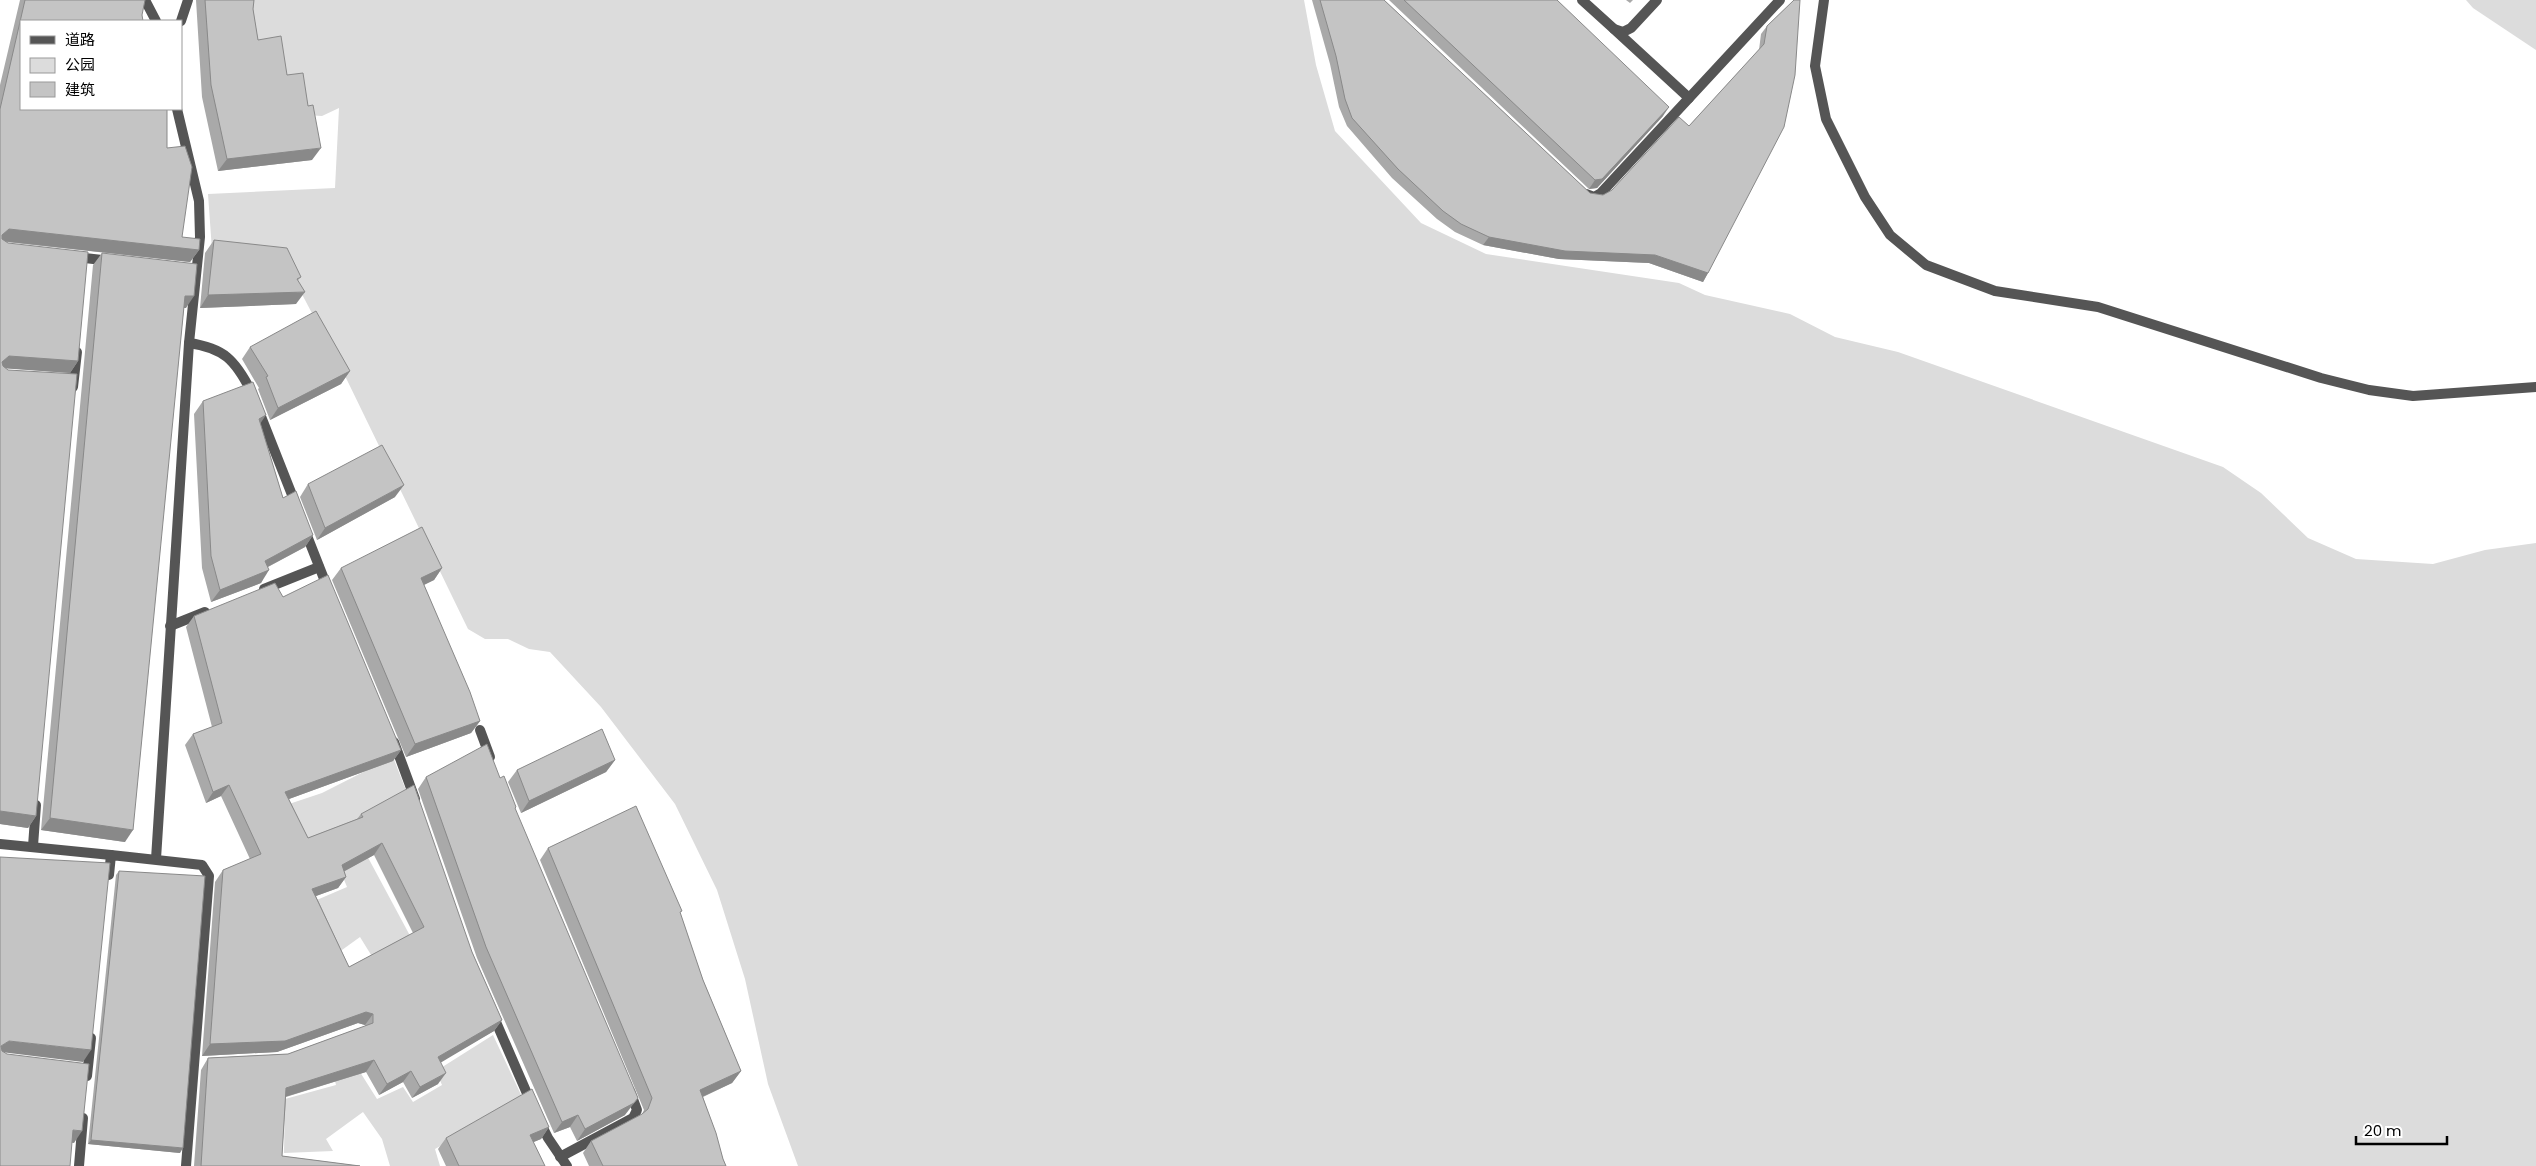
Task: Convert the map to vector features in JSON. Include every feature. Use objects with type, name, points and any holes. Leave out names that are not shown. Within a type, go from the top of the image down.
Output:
[{"type":"street","points":[[145,0],[155,20]]},
{"type":"street","points":[[181,20],[188,0]]},
{"type":"street","points":[[1582,0],[1689,98]]},
{"type":"street","points":[[1614,29],[1622,32],[1631,28],[1657,0]]},
{"type":"street","points":[[1579,188],[1586,194],[1594,197],[1601,193],[1780,0]]},
{"type":"street","points":[[1824,0],[1815,66],[1826,119],[1865,197],[1890,235],[1926,265],[1995,291],[2098,307],[2320,378],[2369,390],[2413,396],[2536,387]]},
{"type":"street","points":[[156,859],[192,270],[200,237],[199,201],[177,110]]},
{"type":"street","points":[[67,256],[86,263],[123,262]]},
{"type":"street","points":[[72,400],[69,380],[78,342]]},
{"type":"street","points":[[189,343],[224,353],[242,374],[265,425],[333,601]]},
{"type":"street","points":[[258,591],[319,567]]},
{"type":"street","points":[[170,626],[214,609]]},
{"type":"street","points":[[480,730],[493,765]]},
{"type":"street","points":[[390,735],[418,807]]},
{"type":"street","points":[[33,846],[37,797]]},
{"type":"street","points":[[0,844],[111,854],[202,865],[209,876],[198,1063],[186,1166]]},
{"type":"street","points":[[108,884],[111,854]]},
{"type":"street","points":[[489,1003],[548,1138],[566,1166]]},
{"type":"street","points":[[86,1088],[83,1068],[92,1030]]},
{"type":"street","points":[[560,1157],[633,1118],[637,1110],[627,1083]]},
{"type":"street","points":[[79,1166],[84,1108]]},
{"type":"green space","points":[[254,0],[1304,0],[1316,65],[1335,131],[1421,223],[1486,254],[1679,283],[1705,295],[1790,314],[1835,337],[1898,352],[2223,467],[2261,493],[2308,538],[2356,559],[2433,564],[2485,550],[2536,543],[2536,1166],[798,1166],[768,1084],[745,979],[717,890],[675,804],[601,707],[550,652],[529,649],[508,639],[485,639],[468,629],[347,380],[294,279],[212,250],[208,194],[335,188],[339,108],[322,116],[306,115],[255,46],[250,17]]},
{"type":"green space","points":[[2466,0],[2536,0],[2536,50],[2473,8]]},
{"type":"green space","points":[[393,757],[407,793],[350,824],[415,945],[373,958],[360,937],[335,955],[291,911],[347,887],[327,837],[302,845],[283,806],[322,793]]},
{"type":"green space","points":[[493,1035],[523,1099],[435,1149],[440,1166],[390,1166],[382,1139],[363,1112],[326,1139],[333,1151],[284,1153],[285,1099],[336,1085],[333,1072],[353,1061],[377,1099],[403,1087],[413,1102],[442,1085],[436,1071]]},
{"type":"building","points":[[25,0],[145,0],[143,20],[20,20]]},
{"type":"building","points":[[205,0],[254,0],[253,9],[258,40],[281,36],[287,75],[303,73],[308,106],[313,105],[321,148],[227,159],[211,85]]},
{"type":"building","points":[[1320,0],[1384,0],[1590,193],[1603,195],[1612,190],[1679,117],[1689,126],[1764,44],[1767,26],[1794,0],[1800,0],[1795,75],[1784,127],[1708,273],[1655,255],[1565,251],[1489,237],[1461,224],[1443,211],[1398,169],[1352,118],[1345,99],[1336,56]]},
{"type":"building","points":[[1404,0],[1557,0],[1669,107],[1602,179],[1595,180]]},
{"type":"building","points":[[20,22],[20,110],[167,110],[167,148],[185,146],[192,167],[182,237],[200,239],[199,250],[9,229],[2,235],[2,239],[8,243],[88,252],[78,361],[9,356],[2,362],[3,366],[8,370],[77,374],[36,816],[0,811],[0,109]]},
{"type":"building","points":[[214,240],[287,248],[301,277],[297,279],[305,292],[208,295]]},
{"type":"building","points":[[102,253],[197,264],[194,296],[185,296],[133,830],[50,818]]},
{"type":"building","points":[[316,311],[350,371],[278,408],[266,377],[268,376],[250,347]]},
{"type":"building","points":[[253,382],[266,415],[259,419],[283,498],[296,491],[313,535],[265,561],[269,570],[220,590],[211,556],[203,401]]},
{"type":"building","points":[[382,445],[404,485],[325,528],[308,484]]},
{"type":"building","points":[[422,527],[442,568],[421,578],[470,692],[480,721],[415,744],[341,568]]},
{"type":"building","points":[[328,575],[401,750],[285,792],[308,838],[363,817],[361,814],[414,785],[472,952],[502,1020],[438,1057],[446,1073],[420,1087],[411,1071],[387,1084],[374,1060],[286,1088],[282,1156],[360,1166],[201,1166],[208,1058],[288,1054],[373,1023],[373,1014],[366,1012],[285,1041],[210,1044],[223,870],[261,854],[229,785],[213,792],[193,734],[222,723],[194,616],[275,583],[283,597]],"holes":[[[382,843],[424,927],[349,967],[312,889],[346,877],[342,865]]]},
{"type":"building","points":[[602,729],[615,760],[529,801],[517,770]]},
{"type":"building","points":[[487,744],[500,778],[504,776],[515,808],[638,1098],[634,1103],[585,1129],[578,1115],[562,1122],[486,947],[426,777]]},
{"type":"building","points":[[636,806],[682,911],[680,912],[703,980],[741,1071],[700,1090],[726,1166],[603,1166],[591,1141],[642,1114],[648,1109],[652,1098],[548,848]]},
{"type":"building","points":[[0,857],[110,863],[91,1050],[9,1041],[1,1046],[2,1051],[7,1054],[89,1064],[82,1131],[73,1130],[70,1166],[0,1166]]},
{"type":"building","points":[[119,871],[205,876],[183,1148],[91,1140]]},
{"type":"building","points":[[532,1089],[549,1127],[530,1135],[545,1166],[459,1166],[446,1138]]}]
